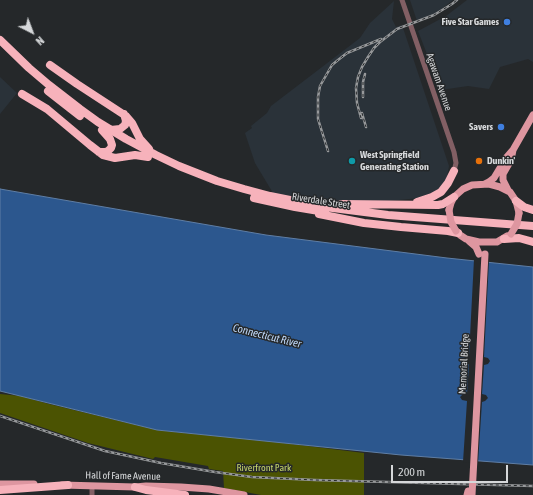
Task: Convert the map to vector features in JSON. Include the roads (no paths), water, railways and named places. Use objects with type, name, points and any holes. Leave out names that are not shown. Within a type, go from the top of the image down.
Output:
[{"type":"highway","points":[[0,40],[56,91],[122,139]]},
{"type":"highway","points":[[0,47],[30,76],[77,114],[102,130],[122,139]]},
{"type":"highway","points":[[50,65],[124,114],[132,122],[138,136],[152,156]]},
{"type":"highway","points":[[22,94],[47,109],[99,152],[107,156],[112,158],[121,158],[135,155],[152,156]]},
{"type":"highway","points":[[111,130],[120,129],[125,125],[126,121],[124,114]]},
{"type":"highway","points":[[99,152],[108,151],[112,145],[110,138],[102,130]]},
{"type":"highway","name":"Riverdale Street","points":[[122,139],[186,174],[260,199],[352,216],[533,232]]},
{"type":"highway","points":[[403,204],[429,199],[439,193],[448,183],[454,170]]},
{"type":"highway","points":[[296,205],[439,205],[454,197]]},
{"type":"highway","points":[[516,201],[524,207],[533,210]]},
{"type":"highway","points":[[296,205],[322,215],[358,222],[457,232]]},
{"type":"highway","name":"Riverdale Street","points":[[296,205],[388,215],[533,226]]},
{"type":"highway","points":[[504,238],[519,238],[533,242]]},
{"type":"highway","points":[[0,490],[68,485]]},
{"type":"highway","points":[[135,487],[146,490],[185,495]]},
{"type":"main road","points":[[483,184],[494,178],[506,158],[513,150],[533,115]]},
{"type":"main road","points":[[510,192],[496,185],[472,185],[459,192],[451,203],[449,210],[451,222],[457,232],[475,246],[482,254],[488,248],[504,238],[517,224],[519,212],[516,201],[510,192],[504,184],[502,177],[513,150]]},
{"type":"main road","points":[[466,239],[479,242],[504,238]]},
{"type":"main road","name":"Memorial Bridge","points":[[467,495],[482,254]]},
{"type":"main road","name":"Memorial Bridge","points":[[472,495],[482,254]]},
{"type":"main road","name":"Hall of Fame Avenue","points":[[0,484],[195,488],[244,495]]},
{"type":"street","name":"Agawam Avenue","points":[[402,0],[454,152],[456,163],[454,170]]},
{"type":"street","points":[[92,486],[92,495]]},
{"type":"water","name":"Connecticut River","points":[[0,189],[266,235],[447,258],[533,267],[533,465],[401,455],[157,430],[0,391]]},
{"type":"railway","points":[[361,118],[357,103],[356,88],[358,77],[362,67],[374,48],[397,29],[434,15],[457,0]]},
{"type":"railway","points":[[328,151],[318,119],[318,97],[320,86],[332,65],[347,53],[381,39]]},
{"type":"railway","points":[[363,97],[363,82],[365,74]]},
{"type":"railway","points":[[362,113],[366,127]]},
{"type":"railway","points":[[0,416],[105,451],[161,463],[252,477],[533,486]]},
{"type":"place","name":"Five Star Games","points":[[507,22]]},
{"type":"place","name":"Savers","points":[[501,127]]},
{"type":"place","name":"West Springfield Generating Station","points":[[352,161]]},
{"type":"place","name":"Dunkin'","points":[[479,161]]},
{"type":"park label","name":"Riverfront Park","points":[[264,468]]}]
